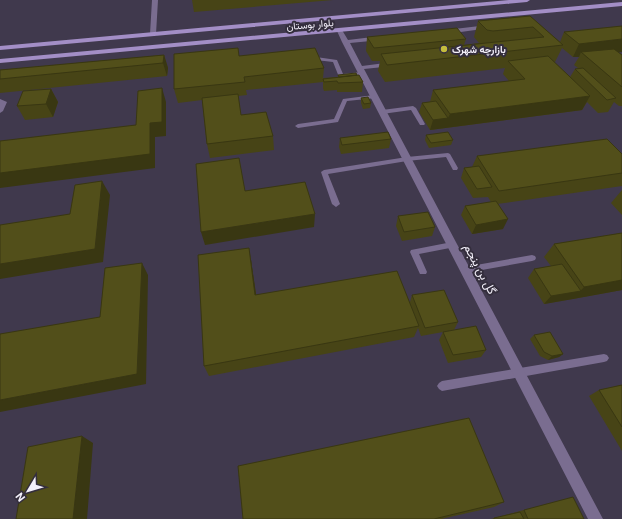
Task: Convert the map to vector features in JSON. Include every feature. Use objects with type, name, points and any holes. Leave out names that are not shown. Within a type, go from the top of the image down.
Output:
[{"type":"street","points":[[153,34],[155,0]]},
{"type":"street","name":"بلوار بوستان","points":[[0,48],[500,1],[527,0]]},
{"type":"street","name":"بلوار بوستان","points":[[0,61],[622,4]]},
{"type":"street","points":[[447,20],[458,33]]},
{"type":"street","points":[[440,32],[458,33],[492,27]]},
{"type":"street","name":"گل بن پنجم","points":[[340,31],[596,519]]},
{"type":"street","points":[[345,42],[385,38]]},
{"type":"street","points":[[361,71],[398,64]]},
{"type":"lane","points":[[301,59],[316,58],[335,61],[342,76],[361,71]]},
{"type":"lane","points":[[298,126],[336,121],[345,100],[374,97]]},
{"type":"lane","points":[[0,101],[4,102],[0,111]]},
{"type":"lane","points":[[382,112],[413,108],[422,124]]},
{"type":"lane","points":[[336,204],[324,172],[407,159],[448,155],[455,168]]},
{"type":"lane","points":[[423,272],[414,252],[452,245]]},
{"type":"lane","points":[[466,270],[532,258]]},
{"type":"lane","points":[[442,386],[604,358]]},
{"type":"shaded area","points":[[0,0],[622,0],[622,519],[0,519]]},
{"type":"building","points":[[530,16],[563,45],[387,65],[381,54],[544,37],[533,27],[493,31],[487,30],[478,21]]},
{"type":"building","points":[[622,26],[622,39],[579,44],[564,32]]},
{"type":"building","points":[[457,28],[466,39],[374,48],[367,37]]},
{"type":"building","points":[[238,48],[239,56],[315,48],[324,68],[244,77],[245,82],[174,89],[174,54]]},
{"type":"building","points":[[614,49],[622,55],[622,87],[581,52]]},
{"type":"building","points":[[164,55],[163,63],[0,79],[0,70]]},
{"type":"building","points":[[548,56],[590,96],[450,114],[433,90],[525,79],[508,61]]},
{"type":"building","points":[[583,68],[616,98],[607,100],[575,69]]},
{"type":"building","points":[[356,73],[357,75],[339,77],[338,75]]},
{"type":"building","points":[[359,75],[363,82],[324,82],[323,79]]},
{"type":"building","points":[[162,88],[162,122],[150,123],[150,154],[0,173],[0,141],[136,125],[138,91]]},
{"type":"building","points":[[51,89],[46,104],[17,106],[23,91]]},
{"type":"building","points":[[238,94],[241,115],[266,112],[273,136],[207,144],[202,98]]},
{"type":"building","points":[[368,97],[371,103],[364,104],[361,98]]},
{"type":"building","points":[[436,101],[448,118],[433,120],[422,103]]},
{"type":"building","points":[[388,132],[391,139],[342,145],[340,138]]},
{"type":"building","points":[[448,132],[453,140],[431,143],[426,135]]},
{"type":"building","points":[[607,139],[622,154],[622,173],[499,191],[477,156]]},
{"type":"building","points":[[239,158],[245,191],[305,182],[315,214],[201,232],[196,164]]},
{"type":"building","points":[[479,166],[492,187],[477,189],[464,168]]},
{"type":"building","points":[[102,181],[95,249],[0,264],[0,225],[70,214],[75,185]]},
{"type":"building","points":[[496,201],[508,219],[476,225],[465,206]]},
{"type":"building","points":[[428,212],[435,227],[404,232],[398,216]]},
{"type":"building","points":[[622,233],[622,280],[584,287],[554,244]]},
{"type":"building","points":[[249,248],[255,295],[397,271],[419,326],[204,366],[198,255]]},
{"type":"building","points":[[142,263],[137,374],[0,400],[0,334],[100,317],[105,268]]},
{"type":"building","points":[[562,264],[581,291],[551,296],[534,269]]},
{"type":"building","points":[[444,290],[458,322],[425,328],[412,295]]},
{"type":"building","points":[[476,326],[486,350],[453,355],[443,332]]},
{"type":"building","points":[[550,332],[563,354],[552,356],[544,352],[534,335]]},
{"type":"building","points":[[622,385],[622,427],[599,390]]},
{"type":"building","points":[[469,418],[504,502],[434,519],[243,519],[238,466]]},
{"type":"building","points":[[82,436],[73,519],[16,519],[28,447]]},
{"type":"building","points":[[573,497],[584,519],[528,519],[524,510]]},
{"type":"building","points":[[520,512],[524,519],[494,519],[494,518]]},
{"type":"place","name":"بازارچه شهرک","points":[[444,49]]}]
